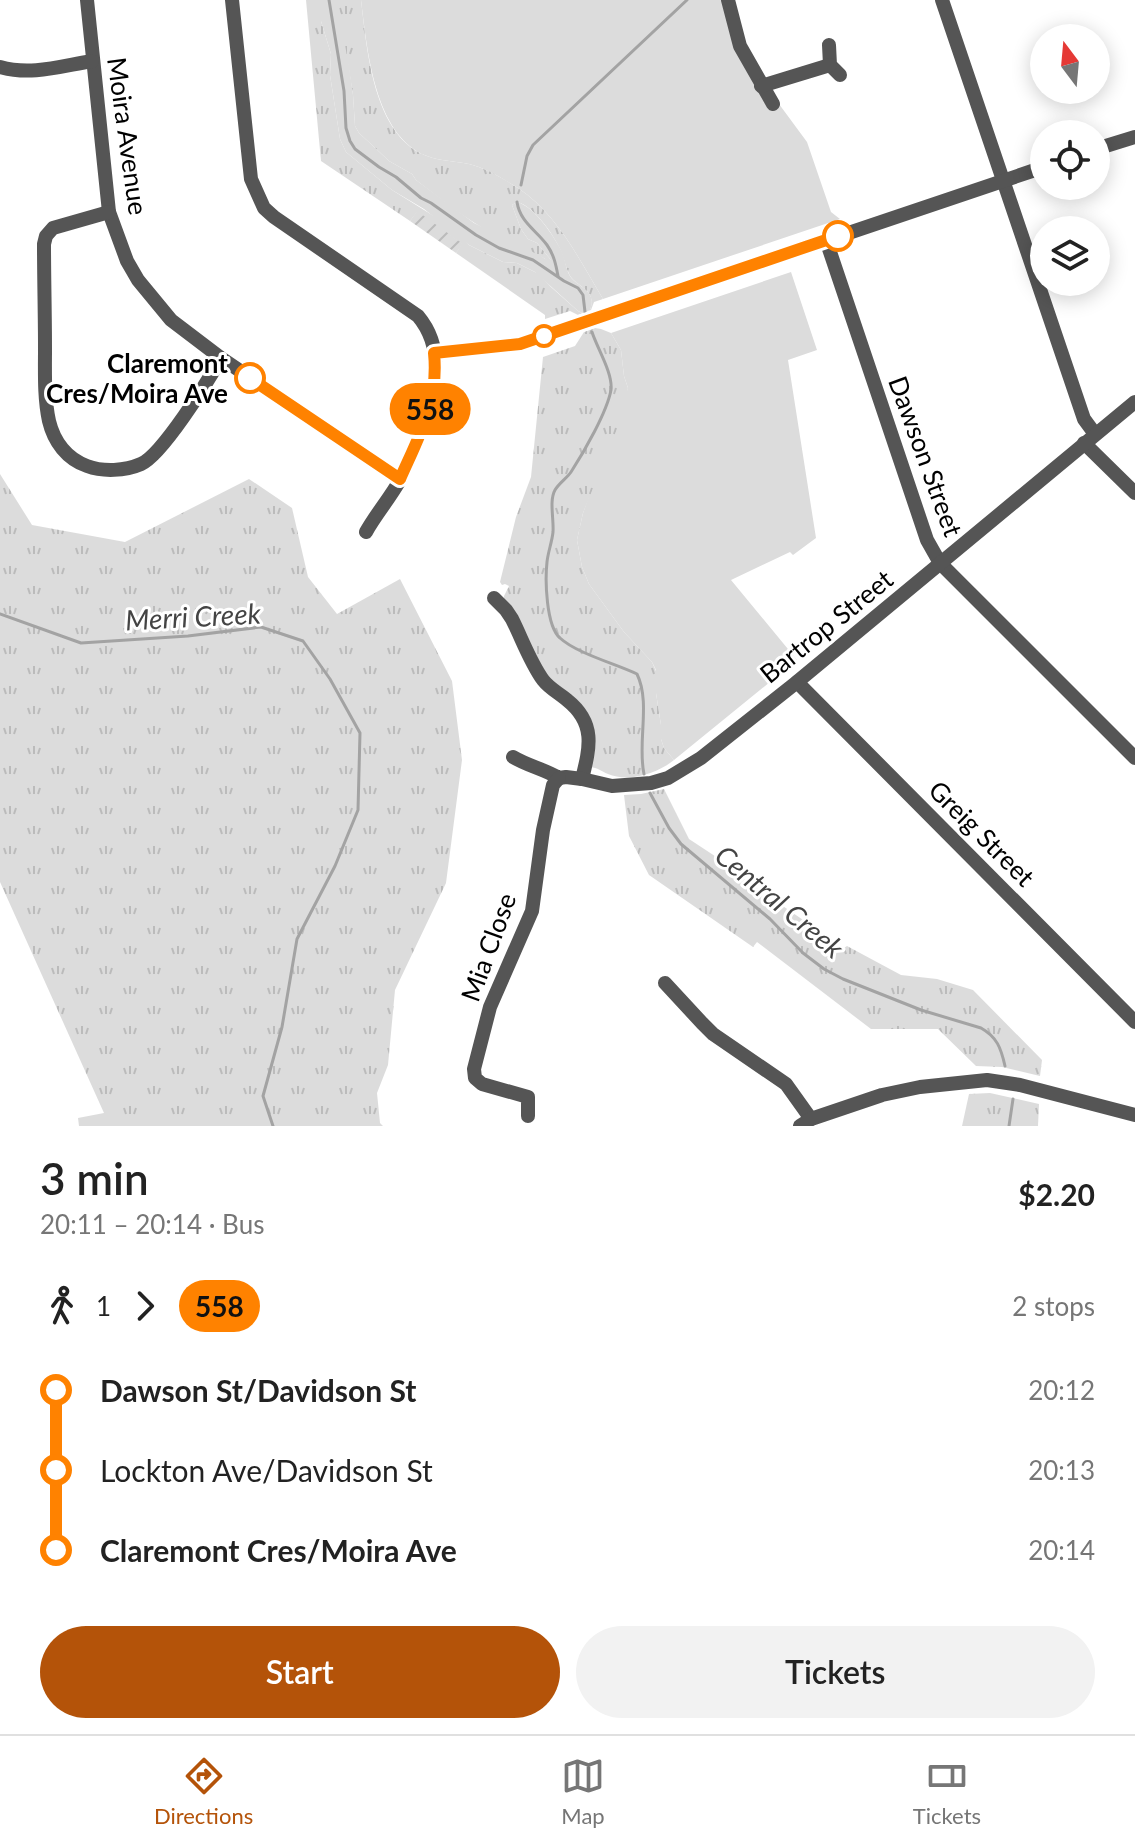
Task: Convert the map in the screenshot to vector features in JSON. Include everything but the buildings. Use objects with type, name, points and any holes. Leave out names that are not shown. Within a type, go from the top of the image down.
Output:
[{"type":"street","name":"Moira Avenue","points":[[87,0],[109,212],[127,261],[150,296],[171,320],[221,358],[400,479]]},
{"type":"street","points":[[232,0],[251,179],[264,208],[418,316],[429,334],[434,353],[435,382],[430,409],[400,479],[366,532]]},
{"type":"street","points":[[728,0],[740,46],[773,104]]},
{"type":"street","points":[[942,0],[1090,438],[1135,493]]},
{"type":"street","points":[[761,86],[835,70],[829,45]]},
{"type":"street","points":[[0,67],[26,72],[92,61]]},
{"type":"street","points":[[1110,144],[1135,135]]},
{"type":"street","points":[[434,353],[520,344],[1030,172]]},
{"type":"street","points":[[109,212],[53,228],[44,244],[45,393],[49,422],[59,446],[80,464],[93,469],[108,470],[141,464],[152,457],[171,434],[221,358]]},
{"type":"street","name":"Dawson Street","points":[[826,240],[927,540],[940,563],[1135,758]]},
{"type":"street","name":"Bartrop Street","points":[[513,757],[559,778],[582,779],[612,786],[651,783],[668,778],[701,758],[797,682],[1135,402]]},
{"type":"street","points":[[494,598],[512,619],[543,680],[577,709],[585,720],[589,751],[582,779]]},
{"type":"street","name":"Greig Street","points":[[797,682],[1134,1020]]},
{"type":"street","name":"Mia Close","points":[[528,1116],[531,1095],[482,1084],[475,1078],[474,1069],[490,1007],[532,911],[543,830],[553,785],[559,778]]},
{"type":"street","points":[[665,983],[713,1034],[786,1084],[806,1123],[882,1095],[920,1087],[987,1080],[1020,1085],[1135,1115]]},
{"type":"green space","points":[[306,0],[321,0],[321,21],[331,54],[330,75],[340,139],[346,152],[392,190],[453,228],[469,245],[503,262],[517,263],[539,274],[578,311],[590,310],[591,297],[572,278],[553,236],[530,209],[517,202],[512,205],[521,229],[528,239],[537,243],[551,263],[464,216],[412,174],[389,161],[359,133],[355,126],[339,6],[340,0],[361,0],[376,89],[395,130],[409,146],[427,156],[482,168],[532,199],[556,224],[603,299],[594,302],[591,310],[578,315],[570,311],[545,319],[545,315],[456,253],[462,244],[417,212],[410,221],[321,161]]},
{"type":"green space","points":[[321,0],[340,0],[355,126],[359,133],[389,161],[412,174],[474,223],[551,260],[537,243],[528,239],[512,205],[517,202],[530,209],[558,245],[570,276],[589,293],[592,303],[590,310],[578,311],[535,272],[517,263],[503,262],[469,245],[424,209],[392,190],[346,152],[340,139],[330,75],[331,54],[321,21]]},
{"type":"green space","points":[[361,0],[723,0],[754,83],[769,110],[779,104],[807,142],[831,212],[840,219],[603,299],[556,224],[532,199],[482,168],[427,156],[409,146],[395,130],[376,88]]},
{"type":"green space","points":[[417,211],[463,244],[456,253],[410,221]]},
{"type":"green space","points":[[791,272],[817,350],[788,360],[816,538],[793,555],[790,552],[731,580],[797,660],[674,760],[661,739],[656,670],[589,584],[577,540],[583,513],[628,388],[621,350],[611,333]]},
{"type":"green space","points":[[595,328],[611,333],[621,350],[628,388],[622,417],[583,513],[577,540],[589,584],[656,671],[661,739],[674,760],[652,773],[634,777],[616,777],[590,767],[594,737],[552,684],[504,601],[509,586],[500,582],[516,517],[531,477],[543,357],[575,346],[584,332]]},
{"type":"green space","points":[[0,474],[32,525],[125,542],[249,479],[292,508],[308,577],[337,614],[400,579],[452,681],[462,760],[446,883],[395,990],[388,1065],[377,1093],[380,1123],[383,1126],[79,1126],[78,1118],[104,1113],[0,882]]},
{"type":"green space","points":[[664,789],[689,839],[844,948],[847,946],[901,975],[937,979],[973,990],[1042,1060],[1040,1076],[1002,1067],[976,1066],[938,1029],[871,1029],[757,942],[753,947],[649,875],[629,836],[624,795]]},
{"type":"green space","points":[[990,1093],[1039,1104],[1038,1126],[962,1126],[969,1094]]},
{"type":"waterway","name":"Central Creek","points":[[329,0],[344,91],[346,128],[355,149],[476,235],[499,248],[533,260],[578,288],[583,295],[585,312]]},
{"type":"waterway","points":[[521,185],[527,156],[533,145],[687,0]]},
{"type":"waterway","points":[[517,202],[525,220],[549,249],[558,276]]},
{"type":"waterway","name":"Central Creek","points":[[592,332],[607,368],[611,390],[588,443],[553,494],[553,532],[546,570],[548,602],[552,624],[560,638],[586,653],[637,674],[644,710],[644,774]]},
{"type":"waterway","name":"Merri Creek","points":[[0,614],[81,643],[188,636],[261,627],[303,641],[330,679],[360,733],[358,810],[335,866],[297,939],[282,1027],[263,1096],[273,1126]]},
{"type":"waterway","name":"Central Creek","points":[[650,793],[681,844],[770,919],[803,953],[843,979],[921,1010],[981,1028],[998,1044],[1005,1066]]},
{"type":"waterway","name":"Central Creek","points":[[1009,1126],[1013,1099]]},
{"type":"bus line","name":"558","points":[[250,378],[400,479],[430,409],[435,382],[434,353],[520,344],[838,236]]},
{"type":"place","name":"Claremont Cres/Moira Ave","points":[[250,378]]}]
